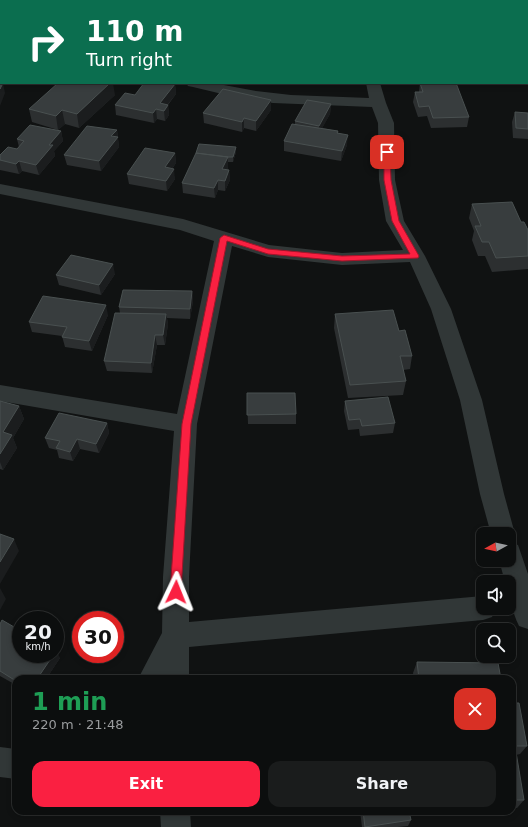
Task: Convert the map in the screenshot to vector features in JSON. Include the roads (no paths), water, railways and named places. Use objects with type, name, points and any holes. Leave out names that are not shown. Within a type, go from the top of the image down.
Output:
[{"type":"street","points":[[197,84],[239,94],[338,103],[378,103]]},
{"type":"street","points":[[373,84],[378,103],[386,123],[387,180],[395,221],[416,256],[441,309],[471,400],[492,494],[501,527]]},
{"type":"street","points":[[0,189],[182,225],[268,251],[342,259],[416,256]]},
{"type":"street","points":[[175,675],[176,577],[186,424],[224,238]]},
{"type":"street","points":[[0,393],[186,424]]},
{"type":"street","points":[[512,567],[522,608]]},
{"type":"street","points":[[175,636],[476,609]]},
{"type":"street","points":[[154,675],[175,636]]},
{"type":"street","points":[[0,762],[12,764]]},
{"type":"street","points":[[175,815],[176,827]]}]
